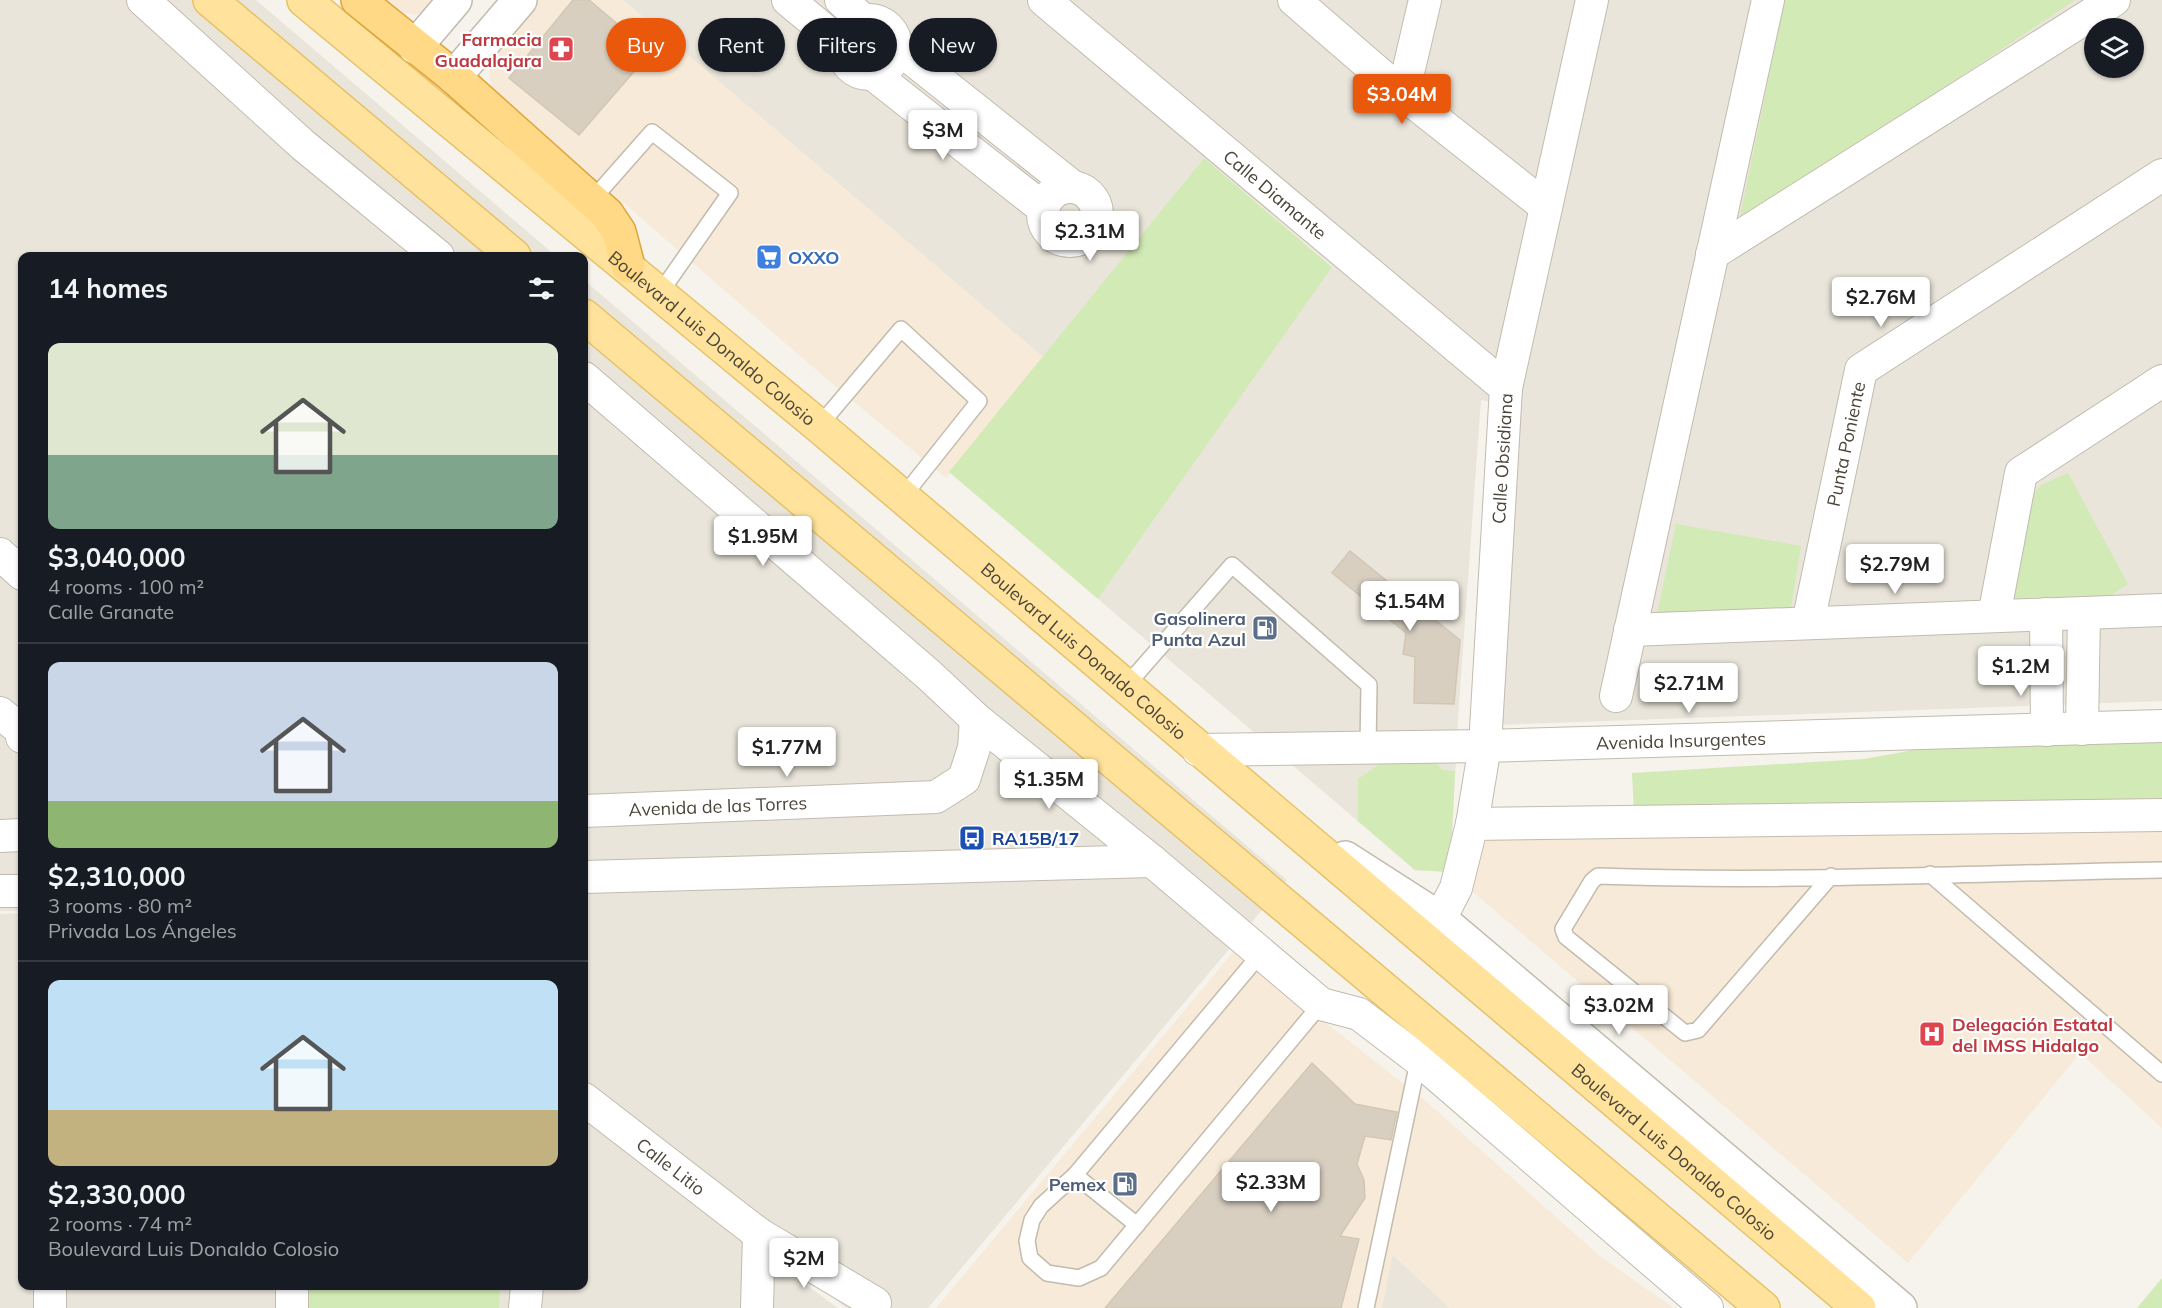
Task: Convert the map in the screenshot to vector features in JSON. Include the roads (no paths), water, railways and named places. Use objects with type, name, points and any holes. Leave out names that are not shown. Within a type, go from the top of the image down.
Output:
[{"type":"highway","points":[[358,0],[454,77],[607,214],[619,232],[627,266]]},
{"type":"main road","points":[[210,0],[509,252]]},
{"type":"main road","name":"Boulevard Luis Donaldo Colosio","points":[[304,0],[819,426],[1126,686],[1198,750],[1293,826],[1859,1308]]},
{"type":"main road","points":[[588,319],[1422,1042],[1763,1308]]},
{"type":"street","points":[[143,0],[303,144],[433,252]]},
{"type":"street","points":[[415,47],[455,0]]},
{"type":"street","points":[[454,77],[520,0]]},
{"type":"street","points":[[788,0],[809,18]]},
{"type":"street","name":"Calle Diamante","points":[[1044,0],[1506,388]]},
{"type":"street","points":[[1294,0],[1403,94],[1546,207]]},
{"type":"street","points":[[1403,94],[1425,0]]},
{"type":"street","name":"Calle Obsidiana","points":[[1440,919],[1456,888],[1472,824],[1485,746],[1506,388],[1592,0]]},
{"type":"street","points":[[1616,696],[1768,0]]},
{"type":"street","points":[[1712,254],[2114,0]]},
{"type":"street","points":[[852,10],[871,18]]},
{"type":"street","points":[[897,47],[1073,187],[1085,191],[1094,201],[1098,214],[1095,226],[1087,237],[1068,241],[1050,233],[1044,221],[1043,208],[1049,196],[1060,189],[1073,187]]},
{"type":"street","points":[[857,72],[874,75],[880,72]]},
{"type":"street","points":[[874,75],[1043,208]]},
{"type":"street","name":"Punta Poniente","points":[[1808,623],[1861,370],[2162,175]]},
{"type":"street","points":[[588,381],[929,675],[976,719],[1152,861],[1321,1004],[1359,1014],[1422,1042],[1707,1308]]},
{"type":"street","points":[[1994,616],[2021,473],[2162,381]]},
{"type":"street","points":[[0,554],[18,570]]},
{"type":"street","points":[[1630,630],[2084,613],[2157,607]]},
{"type":"street","points":[[2082,729],[2084,613]]},
{"type":"street","points":[[2046,614],[2047,730]]},
{"type":"street","points":[[0,713],[18,727]]},
{"type":"street","name":"Avenida de las Torres","points":[[588,811],[936,797],[964,779],[974,748],[976,719]]},
{"type":"street","name":"Avenida Insurgentes","points":[[1198,750],[1485,746],[2162,726]]},
{"type":"street","points":[[1472,824],[2162,815]]},
{"type":"street","points":[[1293,826],[1440,919],[1900,1308]]},
{"type":"street","points":[[0,836],[18,835]]},
{"type":"street","points":[[588,877],[1152,861]]},
{"type":"street","points":[[0,891],[18,891]]},
{"type":"street","name":"Calle Litio","points":[[588,1102],[759,1234],[876,1303]]},
{"type":"street","points":[[757,1308],[759,1234]]},
{"type":"street","points":[[50,1290],[50,1308]]},
{"type":"street","points":[[292,1290],[292,1308]]},
{"type":"street","points":[[525,1308],[526,1290]]},
{"type":"lane","points":[[592,200],[652,132],[730,192],[660,293]]},
{"type":"lane","points":[[819,426],[901,329],[979,401],[902,498]]},
{"type":"lane","points":[[1126,686],[1233,565],[1369,685],[1368,747]]},
{"type":"lane","points":[[1832,876],[1698,1030],[1691,1033],[1685,1033],[1566,937],[1563,929],[1592,881],[1599,876],[1760,880],[1832,876],[2162,870]]},
{"type":"lane","points":[[1930,874],[2162,1074]]},
{"type":"lane","points":[[1262,952],[1075,1175],[1041,1206],[1032,1220],[1027,1241],[1030,1258],[1047,1273],[1079,1278],[1101,1268],[1321,1004]]},
{"type":"lane","points":[[1366,1308],[1422,1042]]},
{"type":"lane","points":[[1075,1175],[1137,1225]]},
{"type":"place","name":"Farmacia Guadalajara","points":[[561,49]]},
{"type":"place","name":"OXXO","points":[[769,257]]},
{"type":"place","name":"Gasolinera Punta Azul","points":[[1265,628]]},
{"type":"place","name":"RA15B/17","points":[[972,838]]},
{"type":"place","name":"Delegación Estatal del IMSS Hidalgo","points":[[1932,1034]]},
{"type":"place","name":"Pemex","points":[[1125,1184]]}]
